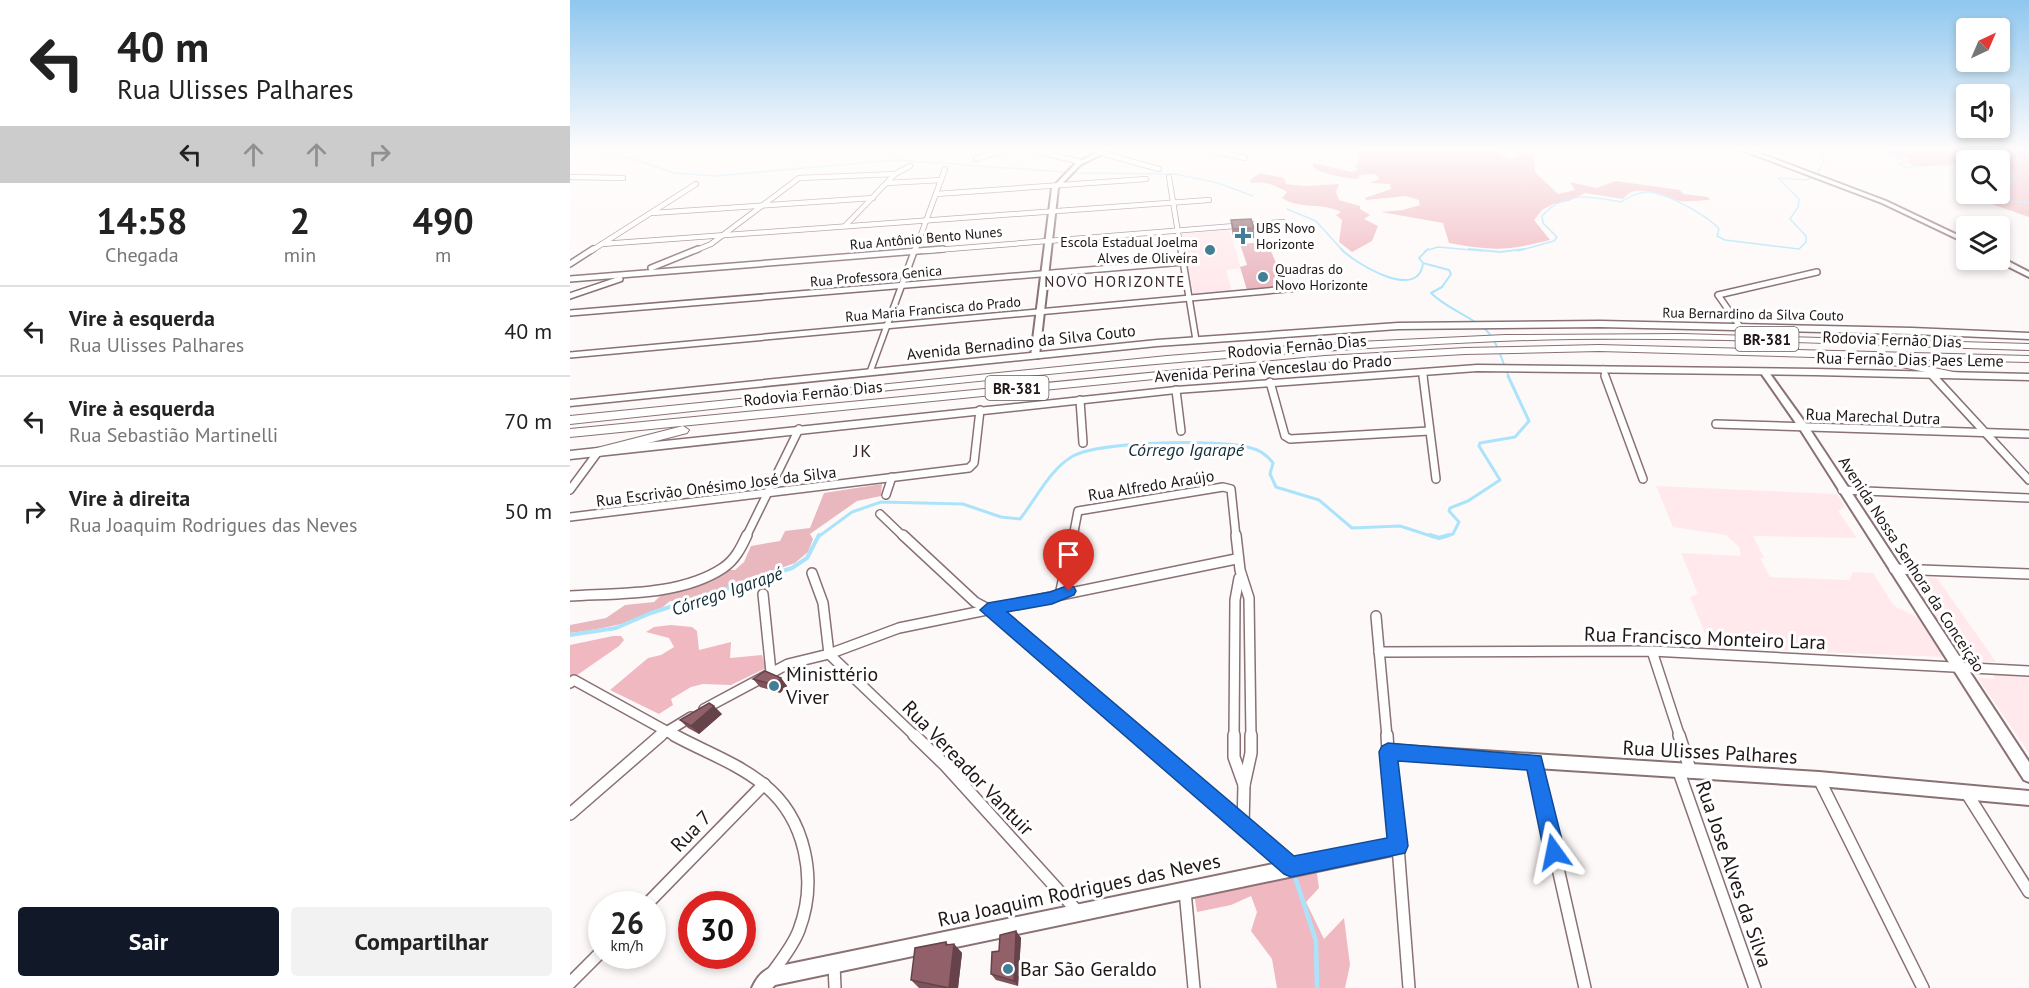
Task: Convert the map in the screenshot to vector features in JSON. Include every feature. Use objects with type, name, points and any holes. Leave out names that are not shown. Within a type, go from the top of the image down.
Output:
[{"type":"highway","name":"Rodovia Fernão Dias","points":[[570,434],[1463,345],[1506,338],[1682,337],[2029,347]]},
{"type":"highway","name":"Rodovia Fernão Dias","points":[[570,420],[1178,358],[1316,347],[1463,345],[1509,350],[1599,348],[2029,359]]},
{"type":"highway","points":[[1762,352],[1883,361],[1954,375]]},
{"type":"highway","points":[[598,452],[685,429],[806,411]]},
{"type":"main road","name":"Rua Bernardino da Silva Couto","points":[[1476,324],[2029,336]]},
{"type":"main road","name":"Avenida Bernadino da Silva Couto","points":[[570,403],[1196,340],[1476,324]]},
{"type":"main road","name":"Rua Fernão Dias Paes Leme","points":[[1477,368],[2029,377]]},
{"type":"main road","name":"Avenida Perina Venceslau do Prado","points":[[570,455],[1176,390],[1477,368]]},
{"type":"street","points":[[570,264],[679,195]]},
{"type":"street","points":[[570,296],[697,251],[723,235],[776,195]]},
{"type":"street","points":[[845,226],[876,195]]},
{"type":"street","points":[[870,372],[936,195]]},
{"type":"street","points":[[1035,356],[1054,195]]},
{"type":"street","points":[[1173,195],[1196,340]]},
{"type":"street","points":[[1872,195],[1926,219],[1956,236]]},
{"type":"street","points":[[652,213],[873,198]]},
{"type":"street","points":[[602,244],[1209,200]]},
{"type":"street","name":"Rua Antônio Bento Nunes","points":[[570,279],[1283,222]]},
{"type":"street","name":"Rua Professora Genica","points":[[570,313],[1184,262]]},
{"type":"street","points":[[2010,265],[2029,275]]},
{"type":"street","points":[[1741,328],[1718,295],[1817,272]]},
{"type":"street","name":"Rua Maria Francisca do Prado","points":[[570,355],[1298,288]]},
{"type":"street","points":[[1603,369],[1643,479]]},
{"type":"street","points":[[1423,372],[1436,479]]},
{"type":"street","name":"Avenida Nossa Senhora da Conceição","points":[[1765,373],[1804,428],[1842,490],[2029,775]]},
{"type":"street","points":[[1932,375],[2029,480]]},
{"type":"street","points":[[1270,382],[1285,436],[1290,439],[1429,431]]},
{"type":"street","points":[[1176,390],[1181,431]]},
{"type":"street","points":[[1080,400],[1083,443]]},
{"type":"street","name":"Rua Escrivão Onésimo José da Silva","points":[[570,518],[767,495],[972,467],[980,410]]},
{"type":"street","name":"Rua Marechal Dutra","points":[[1716,424],[2029,434]]},
{"type":"street","points":[[570,596],[684,584],[717,574],[737,555],[799,429]]},
{"type":"street","points":[[570,490],[598,452]]},
{"type":"street","points":[[886,495],[892,477]]},
{"type":"street","name":"Rua Alfredo Araújo","points":[[1060,595],[1078,511],[1229,488],[1232,491],[1236,559]]},
{"type":"street","points":[[1842,490],[2029,498]]},
{"type":"street","points":[[880,514],[975,602],[1000,616],[1291,867]]},
{"type":"street","points":[[570,814],[667,731],[788,664],[829,654],[899,628],[1236,559],[1239,577],[1249,598],[1251,753],[1244,785],[1243,826]]},
{"type":"street","points":[[1894,569],[2029,574]]},
{"type":"street","points":[[812,573],[823,603],[829,654]]},
{"type":"street","points":[[1239,577],[1235,600],[1234,757],[1244,785]]},
{"type":"street","points":[[762,594],[771,672]]},
{"type":"street","points":[[1376,616],[1409,988]]},
{"type":"street","name":"Rua Francisco Monteiro Lara","points":[[1379,652],[1652,651],[2029,671]]},
{"type":"street","name":"Rua Jose Alves da Silva","points":[[1652,651],[1685,772],[1755,988]]},
{"type":"street","name":"Rua Vereador Vantuir","points":[[829,654],[946,766],[1078,912]]},
{"type":"street","points":[[572,681],[764,784],[782,803],[798,830],[806,854],[808,881],[806,909],[798,932],[765,983]]},
{"type":"street","name":"Rua Ulisses Palhares","points":[[1388,752],[1819,779],[2029,798]]},
{"type":"street","points":[[1534,762],[1585,988]]},
{"type":"street","points":[[1819,779],[1923,988]]},
{"type":"street","name":"Rua 7","points":[[660,891],[764,784]]},
{"type":"street","points":[[1966,792],[2029,892]]},
{"type":"street","name":"Rua Joaquim Rodrigues das Neves","points":[[765,983],[834,964],[1398,846]]},
{"type":"street","points":[[1184,889],[1194,988]]},
{"type":"street","points":[[834,964],[835,988]]},
{"type":"street","points":[[570,983],[588,965]]},
{"type":"shaded area","points":[[1284,195],[1337,195],[1339,200],[1360,206],[1360,209],[1370,215],[1364,219],[1378,226],[1372,241],[1352,252],[1339,242],[1342,220],[1336,215],[1341,212],[1326,207],[1296,204],[1282,198]]},
{"type":"shaded area","points":[[1373,195],[1581,195],[1569,201],[1553,204],[1542,210],[1534,220],[1550,240],[1500,249],[1449,243],[1443,223],[1381,212],[1403,210],[1420,205],[1419,200],[1406,196],[1366,200],[1365,198]]},
{"type":"shaded area","points":[[1598,195],[1628,195],[1623,199]]},
{"type":"shaded area","points":[[1659,195],[1692,195],[1708,197],[1710,200],[1681,201]]},
{"type":"shaded area","points":[[2010,195],[2029,195],[2029,217],[1992,204],[2010,204]]},
{"type":"shaded area","name":"Escola Estadual Joelma Alves de Oliveira","points":[[1229,230],[1241,268],[1226,270],[1232,292],[1194,296],[1181,234]]},
{"type":"shaded area","points":[[1267,242],[1286,286],[1247,290],[1240,267],[1247,265],[1240,244]]},
{"type":"shaded area","points":[[882,484],[881,496],[857,501],[810,534],[813,539],[808,552],[795,563],[682,604],[675,605],[675,601],[670,601],[650,614],[637,619],[608,627],[570,633],[570,625],[606,618],[625,605],[654,602],[669,587],[727,570],[735,570],[744,562],[751,546],[780,541],[785,531],[810,528],[824,493]]},
{"type":"shaded area","points":[[1656,486],[1837,494],[1845,507],[1838,511],[1857,538],[1753,536],[1764,558],[1760,558],[1770,577],[1849,580],[1853,572],[1873,573],[1894,606],[1921,619],[1945,657],[1711,648],[1690,597],[1698,594],[1681,553],[1741,556],[1739,547],[1726,535],[1673,527]]},
{"type":"shaded area","points":[[1906,576],[1937,578],[1996,662],[1963,661],[1958,658]]},
{"type":"shaded area","points":[[671,625],[692,627],[697,631],[699,650],[731,642],[730,658],[762,655],[766,668],[731,685],[703,684],[691,687],[671,699],[673,705],[659,714],[610,690],[648,658],[661,655],[674,647],[669,638],[646,632],[654,627]]},
{"type":"shaded area","points":[[621,636],[624,640],[619,646],[570,680],[570,645]]},
{"type":"shaded area","points":[[1993,675],[2029,677],[2029,753],[1978,678],[1995,679]]},
{"type":"shaded area","points":[[1316,867],[1319,888],[1306,902],[1324,939],[1344,918],[1350,965],[1345,988],[1277,988],[1272,959],[1251,931],[1257,912],[1251,896],[1231,905],[1197,912],[1194,893]]},
{"type":"building","points":[[1251,219],[1254,228],[1233,229],[1231,220]]},
{"type":"building","points":[[765,671],[781,678],[774,685],[753,679]]},
{"type":"building","points":[[709,703],[714,706],[691,726],[680,720]]},
{"type":"building","name":"Bar São Geraldo","points":[[1016,931],[1014,981],[991,974],[992,952],[999,951],[1000,935]]},
{"type":"building","points":[[946,942],[946,945],[954,944],[949,988],[911,980],[915,948]]},
{"type":"waterway","points":[[1518,251],[1554,241],[1557,237],[1543,223],[1542,216],[1560,202],[1579,197],[1621,202],[1634,195]]},
{"type":"waterway","points":[[1662,195],[1675,200],[1713,224],[1719,229],[1717,236],[1725,240],[1799,249],[1806,242],[1806,236],[1790,219],[1798,207],[1799,199],[1795,195]]},
{"type":"waterway","points":[[2010,201],[2029,203]]},
{"type":"waterway","points":[[1287,209],[1316,221],[1342,250]]},
{"type":"waterway","points":[[1426,251],[1438,247],[1483,251]]},
{"type":"waterway","points":[[1469,249],[1500,252],[1525,249]]},
{"type":"waterway","points":[[1342,250],[1372,270],[1399,280],[1411,279],[1419,274],[1423,263]]},
{"type":"waterway","points":[[1423,263],[1419,258],[1426,251]]},
{"type":"waterway","name":"Córrego Igarapé","points":[[1423,263],[1449,270],[1451,274],[1442,287],[1431,293],[1490,334],[1509,377]]},
{"type":"waterway","name":"Córrego Igarapé","points":[[1444,537],[1453,534],[1459,522],[1449,511],[1450,508],[1468,501],[1500,480],[1479,446],[1480,443],[1515,437],[1529,421],[1508,376]]},
{"type":"waterway","name":"Córrego Igarapé","points":[[818,537],[852,512],[881,502],[963,504],[1001,517],[1020,519],[1050,476],[1073,456],[1108,447],[1160,443],[1214,443],[1251,448],[1266,455],[1273,463],[1270,474],[1276,487],[1319,500],[1352,528],[1400,526],[1434,537]]},
{"type":"waterway","name":"Córrego Igarapé","points":[[570,635],[616,628],[651,613],[792,568],[807,558],[819,535]]},
{"type":"waterway","name":"Córrego Igarapé","points":[[1430,535],[1439,538],[1449,535]]},
{"type":"waterway","points":[[1296,880],[1316,941],[1317,988]]},
{"type":"place","name":"UBS Novo Horizonte","points":[[1243,236]]},
{"type":"place","name":"Escola Estadual Joelma Alves de Oliveira","points":[[1210,250]]},
{"type":"place","name":"Quadras do Novo Horizonte","points":[[1263,277]]},
{"type":"place","name":"Ministtério Viver","points":[[774,686]]},
{"type":"place","name":"Bar São Geraldo","points":[[1008,969]]},
{"type":"district","name":"NOVO HORIZONTE","points":[[1115,281]]},
{"type":"district","name":"JK","points":[[863,450]]},
{"type":"route","points":[[1069,591],[1052,598],[988,610],[1000,616],[1291,867],[1398,846],[1388,752],[1534,762],[1554,852]]}]
